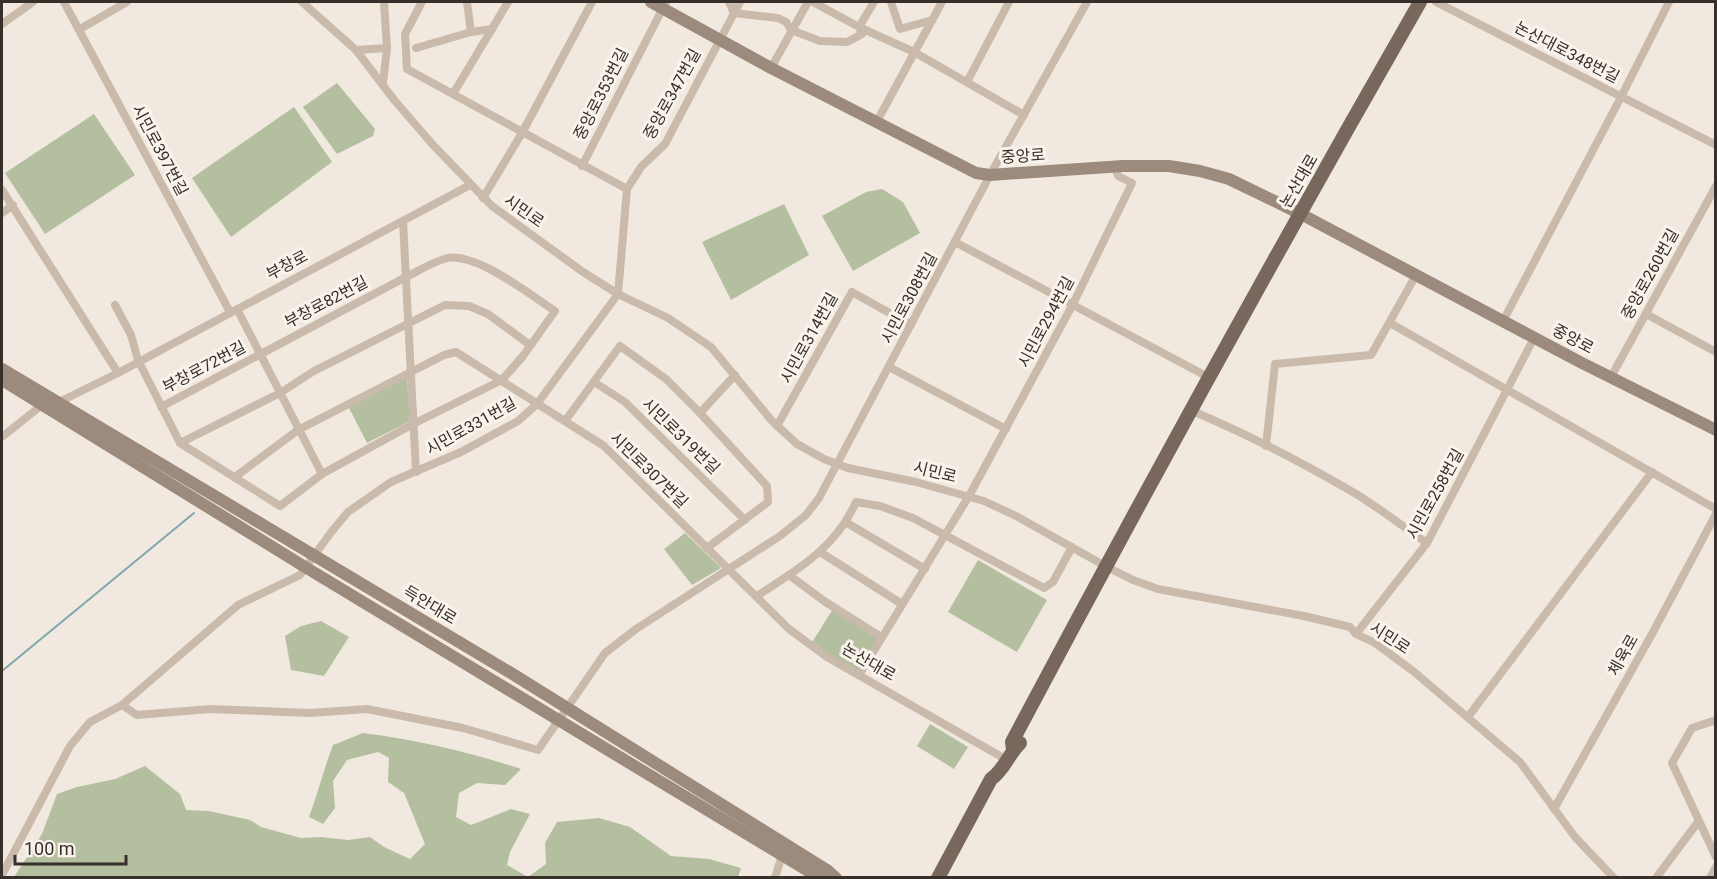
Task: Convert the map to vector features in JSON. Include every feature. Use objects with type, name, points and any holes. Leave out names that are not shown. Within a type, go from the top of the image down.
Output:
[{"type":"main road","name":"논산대로","points":[[938,878],[991,779],[1000,772],[1010,755],[1012,741],[1208,377],[1420,2]]},
{"type":"main road","name":"논산대로","points":[[945,878],[1000,783],[1000,772]]},
{"type":"street","points":[[2,24],[33,2]]},
{"type":"street","name":"시민로397번길","points":[[64,2],[233,310]]},
{"type":"street","points":[[80,29],[127,2]]},
{"type":"street","name":"시민로","points":[[302,2],[357,50],[395,101],[483,198],[512,222],[618,294],[668,318],[711,347],[777,426],[808,451],[838,465],[969,496],[1016,516],[1133,580],[1158,589],[1350,627],[1356,634],[1375,643],[1413,671],[1520,762],[1587,852],[1614,878]]},
{"type":"street","points":[[383,83],[387,48],[384,2]]},
{"type":"street","name":"중앙로353번길","points":[[422,2],[405,34],[407,69],[582,166],[660,4]]},
{"type":"street","points":[[467,2],[471,32]]},
{"type":"street","points":[[453,94],[508,2]]},
{"type":"street","points":[[483,198],[522,133],[592,2]]},
{"type":"street","points":[[729,2],[734,13],[778,18],[786,22],[791,30],[820,41],[847,42],[862,34],[859,27]]},
{"type":"street","name":"중앙로347번길","points":[[618,294],[627,189],[641,167],[664,144],[740,2]]},
{"type":"street","points":[[771,68],[808,2]]},
{"type":"street","points":[[813,2],[859,27],[914,52],[1024,115]]},
{"type":"street","points":[[859,27],[874,2]]},
{"type":"street","points":[[891,2],[900,29],[932,20]]},
{"type":"street","points":[[876,123],[942,2]]},
{"type":"street","points":[[967,82],[1009,2]]},
{"type":"street","name":"시민로308번길","points":[[838,465],[990,175],[1087,2]]},
{"type":"street","name":"논산대로348번길","points":[[1436,2],[1622,97],[1669,2]]},
{"type":"street","name":"중앙로","points":[[660,4],[771,68],[976,173],[990,175],[1169,166],[1228,179],[1299,213],[1534,338],[1716,429]]},
{"type":"street","points":[[416,48],[471,32],[492,30]]},
{"type":"street","points":[[357,50],[387,48]]},
{"type":"street","points":[[1503,321],[1622,97],[1716,146]]},
{"type":"street","points":[[582,166],[627,189]]},
{"type":"street","name":"시민로294번길","points":[[859,675],[969,496],[1073,304],[1132,183],[1118,176],[1115,167]]},
{"type":"street","name":"부창로","points":[[42,405],[57,403],[118,373],[138,360],[470,185]]},
{"type":"street","name":"중앙로260번길","points":[[1611,377],[1716,186]]},
{"type":"street","points":[[2,190],[118,373]]},
{"type":"street","points":[[2,213],[13,205]]},
{"type":"street","points":[[403,220],[416,472]]},
{"type":"street","name":"시민로308번길","points":[[955,242],[1073,304]]},
{"type":"street","name":"부창로82번길","points":[[260,355],[446,258],[480,263],[555,310],[530,345]]},
{"type":"street","points":[[1266,446],[1275,364],[1371,355],[1416,274]]},
{"type":"street","name":"시민로314번길","points":[[777,426],[852,292],[911,325]]},
{"type":"street","name":"시민로331번길","points":[[2,875],[70,746],[90,722],[122,705],[238,605],[300,575],[348,512],[391,482],[460,452],[518,421],[537,404],[618,294]]},
{"type":"street","points":[[1073,304],[1208,377]]},
{"type":"street","name":"부창로72번길","points":[[114,305],[131,335],[138,360],[180,443],[279,506],[322,474]]},
{"type":"street","points":[[180,443],[280,393],[314,371],[408,322],[445,305],[469,306],[488,315],[530,345],[524,356],[502,380],[413,424],[322,474],[298,430],[280,393],[260,355],[233,310]]},
{"type":"street","points":[[1646,314],[1716,352]]},
{"type":"street","points":[[1390,322],[1716,509]]},
{"type":"street","name":"시민로258번길","points":[[1356,634],[1427,543],[1534,338]]},
{"type":"street","name":"시민로319번길","points":[[620,346],[666,379],[700,412],[767,486],[768,501],[746,520],[625,402],[594,381],[620,346]]},
{"type":"street","name":"시민로307번길","points":[[411,372],[456,352],[502,380],[604,446],[730,570]]},
{"type":"street","name":"부창로72번길","points":[[161,407],[260,355]]},
{"type":"street","name":"시민로308번길","points":[[889,368],[1006,429]]},
{"type":"street","name":"득안대로","points":[[2,369],[568,709],[827,875]]},
{"type":"street","points":[[234,477],[298,430],[411,372]]},
{"type":"street","name":"시민로319번길","points":[[700,412],[735,375]]},
{"type":"street","name":"득안대로","points":[[2,380],[305,567],[782,855],[827,875]]},
{"type":"street","points":[[565,420],[594,381]]},
{"type":"street","points":[[2,437],[42,405]]},
{"type":"street","points":[[1190,410],[1219,422],[1352,492],[1427,543]]},
{"type":"street","points":[[122,705],[137,715],[210,709],[310,713],[367,709],[463,728],[538,750],[605,653],[636,629],[780,536],[806,515],[838,465]]},
{"type":"street","points":[[1467,717],[1652,472]]},
{"type":"street","points":[[757,596],[820,552],[847,523],[856,502],[880,506],[913,518],[1044,588],[1053,582],[1072,548]]},
{"type":"street","name":"체육로","points":[[1554,809],[1716,514]]},
{"type":"street","points":[[707,548],[746,520]]},
{"type":"street","points":[[847,523],[925,569]]},
{"type":"street","points":[[820,552],[902,604]]},
{"type":"street","name":"논산대로","points":[[730,570],[802,639],[859,675],[1010,755]]},
{"type":"street","points":[[789,574],[824,601],[881,637]]},
{"type":"street","points":[[1716,720],[1692,728],[1672,763],[1716,857]]},
{"type":"street","points":[[1656,878],[1698,822]]},
{"type":"street","points":[[932,878],[951,853]]},
{"type":"street","points":[[775,878],[782,855]]},
{"type":"street","points":[[1710,878],[1716,867]]},
{"type":"street","points":[[827,875],[841,878]]},
{"type":"green space","points":[[337,83],[375,129],[373,136],[337,154],[303,107]]},
{"type":"green space","points":[[294,107],[332,162],[231,237],[192,178]]},
{"type":"green space","points":[[94,114],[135,175],[45,234],[5,173]]},
{"type":"green space","points":[[882,189],[903,202],[920,233],[853,271],[822,216],[866,192]]},
{"type":"green space","points":[[784,204],[809,255],[731,300],[702,242]]},
{"type":"green space","points":[[407,377],[410,421],[367,443],[348,406]]},
{"type":"green space","points":[[685,533],[721,568],[692,585],[664,549]]},
{"type":"green space","points":[[978,560],[1047,600],[1017,652],[948,612]]},
{"type":"green space","points":[[833,609],[878,638],[858,671],[811,644]]},
{"type":"green space","points":[[321,621],[349,637],[324,676],[291,670],[285,636],[301,626]]},
{"type":"green space","points":[[930,724],[968,747],[954,769],[917,746]]},
{"type":"green space","points":[[363,733],[443,747],[521,769],[505,785],[477,783],[459,793],[456,817],[471,825],[511,809],[530,814],[510,852],[507,865],[528,877],[14,877],[42,834],[57,794],[115,779],[145,766],[180,794],[186,810],[209,811],[250,820],[261,827],[301,838],[321,837],[348,840],[370,837],[384,847],[410,859],[425,844],[404,793],[388,782],[389,758],[378,752],[347,760],[333,781],[335,808],[323,824],[309,817],[333,745]]},
{"type":"green space","points":[[599,818],[630,827],[671,856],[709,859],[741,868],[738,877],[528,877],[546,864],[545,843],[557,822]]},
{"type":"waterway","points":[[2,671],[194,513]]}]
